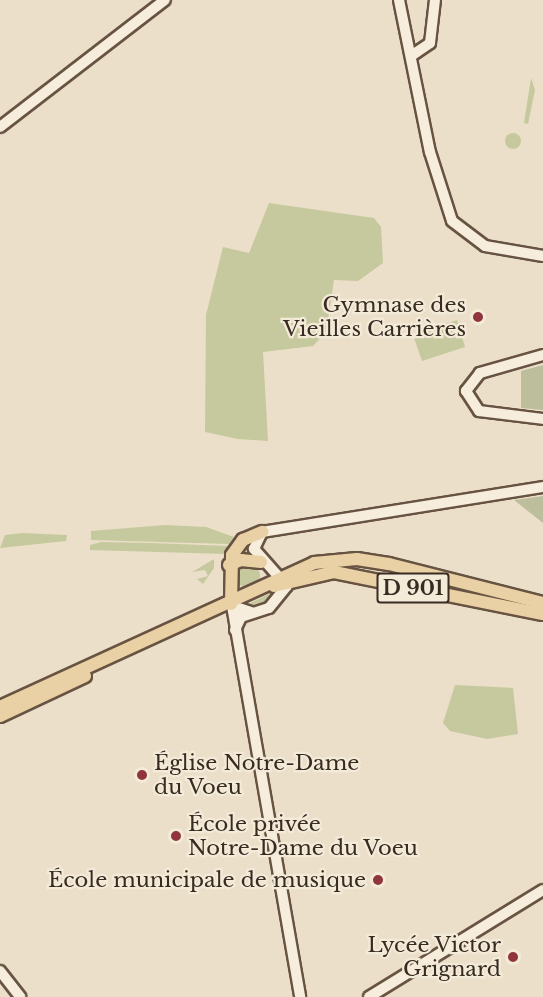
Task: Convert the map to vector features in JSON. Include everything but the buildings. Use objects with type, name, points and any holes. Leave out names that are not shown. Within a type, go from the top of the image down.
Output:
[{"type":"main road","points":[[0,127],[36,96],[165,0]]},
{"type":"main road","points":[[399,0],[435,172],[456,226],[485,246],[543,256]]},
{"type":"main road","points":[[411,56],[429,46],[435,0]]},
{"type":"main road","points":[[543,355],[480,373],[466,391],[479,411],[543,419]]},
{"type":"main road","points":[[300,997],[235,630],[229,566],[243,540],[262,532],[543,487]]},
{"type":"main road","points":[[235,630],[251,612],[275,603],[287,586],[261,562],[254,544],[262,532]]},
{"type":"main road","name":"D 901","points":[[0,707],[314,563],[357,559],[389,564],[543,603]]},
{"type":"main road","points":[[229,566],[241,560],[261,562]]},
{"type":"main road","name":"D 901","points":[[280,579],[334,572],[543,614]]},
{"type":"main road","points":[[231,602],[251,612]]},
{"type":"main road","name":"D 901","points":[[0,716],[231,602]]},
{"type":"main road","points":[[369,997],[543,890]]},
{"type":"main road","points":[[0,971],[20,997]]},
{"type":"green space","points":[[531,78],[535,90],[528,124],[524,123]]},
{"type":"green space","points":[[510,133],[516,133],[521,141],[519,147],[510,149],[505,144],[505,138]]},
{"type":"green space","points":[[269,203],[374,218],[381,227],[383,263],[358,281],[334,280],[326,332],[313,346],[263,352],[268,441],[238,439],[205,432],[206,315],[223,247],[249,253]]},
{"type":"green space","points":[[457,320],[465,347],[422,361],[413,335]]},
{"type":"green space","points":[[543,365],[543,410],[521,408],[521,371]]},
{"type":"green space","points":[[543,496],[543,523],[514,500]]},
{"type":"green space","points":[[165,525],[206,527],[234,537],[229,544],[91,540],[91,531]]},
{"type":"green space","points":[[22,533],[67,535],[66,541],[0,548],[5,535]]},
{"type":"green space","points":[[101,542],[228,546],[225,554],[90,550],[90,545]]},
{"type":"green space","points":[[214,559],[214,568],[203,584],[197,579],[208,576],[205,570],[192,572]]},
{"type":"green space","points":[[248,564],[256,568],[260,576],[256,584],[248,588],[240,584],[236,576],[240,568]]},
{"type":"green space","points":[[277,590],[263,606],[246,605]]},
{"type":"green space","points":[[455,685],[513,688],[518,734],[487,739],[450,731],[443,723]]},
{"type":"place","name":"Gymnase des Vieilles Carrières","points":[[478,317]]},
{"type":"place","name":"Église Notre-Dame du Voeu","points":[[142,775]]},
{"type":"place","name":"École privée Notre-Dame du Voeu","points":[[176,836]]},
{"type":"place","name":"École municipale de musique","points":[[378,880]]},
{"type":"place","name":"Lycée Victor Grignard","points":[[513,957]]}]
